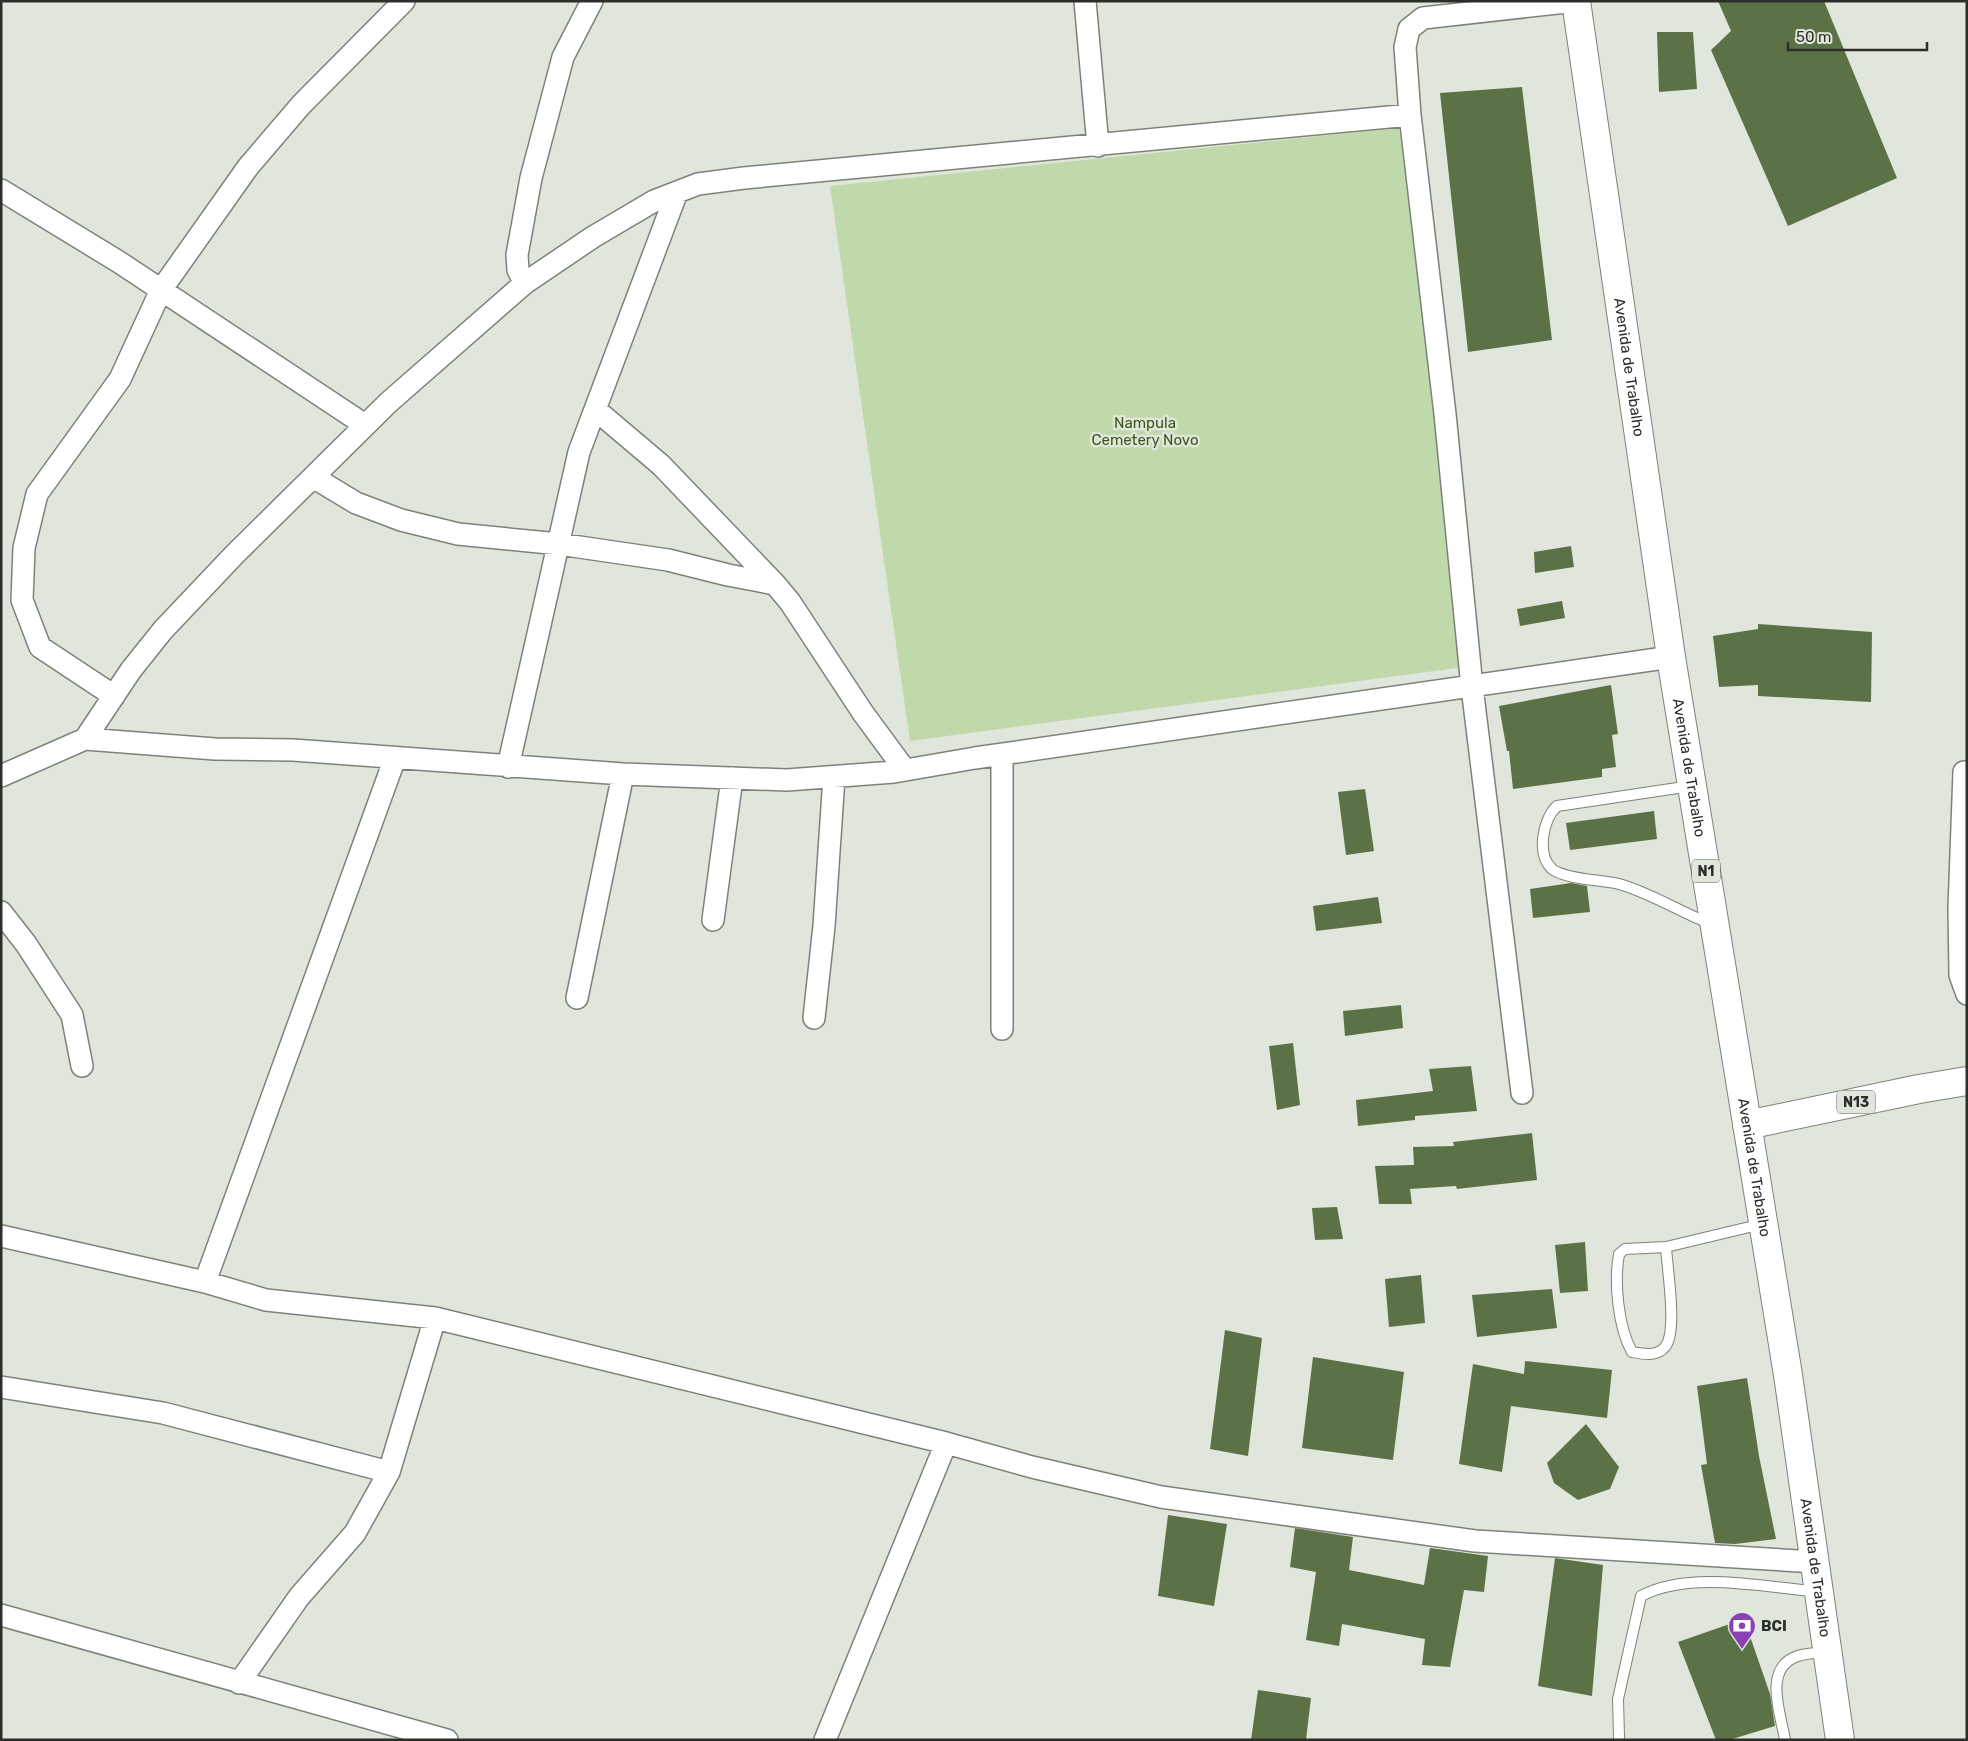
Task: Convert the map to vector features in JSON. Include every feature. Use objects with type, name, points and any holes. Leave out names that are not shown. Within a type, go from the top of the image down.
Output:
[{"type":"main road","name":"Avenida de Trabalho","points":[[1576,1],[1670,657],[1788,1375],[1840,1740]]},
{"type":"main road","name":"N13","points":[[1747,1125],[1919,1089],[1967,1081]]},
{"type":"street","points":[[114,696],[40,647],[22,600],[24,548],[37,494],[120,379],[161,290],[248,167],[301,105],[404,1]]},
{"type":"street","points":[[525,283],[518,270],[517,255],[532,178],[563,57],[592,1]]},
{"type":"street","points":[[1085,1],[1098,146]]},
{"type":"street","points":[[1522,1093],[1472,687],[1445,414],[1410,115],[1404,47],[1409,29],[1423,18],[1576,1]]},
{"type":"street","points":[[86,739],[131,670],[163,630],[235,554],[389,402],[525,283],[600,232],[654,201],[698,184],[744,178],[1410,115]]},
{"type":"street","points":[[1,190],[161,290],[365,425]]},
{"type":"street","points":[[508,767],[579,452],[677,192]]},
{"type":"street","points":[[596,410],[661,465],[775,584],[790,602],[863,713],[905,770]]},
{"type":"street","points":[[313,477],[356,503],[401,520],[458,534],[559,544],[668,560],[728,575],[775,584]]},
{"type":"street","points":[[1,776],[86,739],[215,749],[293,750],[623,774],[787,780],[834,777],[905,770],[1002,754],[1670,657]]},
{"type":"street","points":[[1002,754],[1002,1029]]},
{"type":"street","points":[[205,1282],[395,758]]},
{"type":"street","points":[[1964,772],[1959,908],[1960,975],[1967,994]]},
{"type":"street","points":[[577,998],[623,774]]},
{"type":"street","points":[[814,1018],[824,926],[834,777]]},
{"type":"street","points":[[713,920],[732,778]]},
{"type":"street","points":[[1,912],[26,944],[72,1015],[82,1066]]},
{"type":"street","points":[[1,1236],[205,1282],[266,1300],[435,1318],[946,1443],[1032,1467],[1161,1496],[1475,1541],[1816,1562]]},
{"type":"street","points":[[239,1683],[299,1597],[355,1533],[389,1472],[435,1318]]},
{"type":"street","points":[[1,1387],[163,1413],[389,1472]]},
{"type":"street","points":[[825,1740],[946,1443]]},
{"type":"street","points":[[1,1615],[446,1740]]},
{"type":"lane","points":[[1692,786],[1557,806],[1551,812],[1544,828],[1545,854],[1548,863],[1558,872],[1620,884],[1715,925]]},
{"type":"lane","points":[[1666,1247],[1672,1331],[1666,1346],[1661,1350],[1650,1354],[1632,1352],[1623,1337],[1617,1285],[1619,1254],[1625,1249],[1666,1247],[1763,1224]]},
{"type":"lane","points":[[1619,1737],[1618,1699],[1641,1596],[1672,1584],[1726,1583],[1820,1592]]},
{"type":"lane","points":[[1785,1740],[1776,1681],[1780,1668],[1794,1657],[1828,1652]]},
{"type":"green space","name":"Nampula Cemetery Novo","points":[[1399,128],[1479,665],[910,741],[830,186]]},
{"type":"building","points":[[1718,1],[1824,1],[1897,178],[1788,226],[1711,50],[1731,31]]},
{"type":"building","points":[[1657,32],[1693,32],[1697,89],[1659,92]]},
{"type":"building","points":[[1522,87],[1552,340],[1468,352],[1440,93]]},
{"type":"building","points":[[1571,546],[1574,567],[1535,573],[1534,552]]},
{"type":"building","points":[[1562,601],[1565,618],[1520,626],[1517,609]]},
{"type":"building","points":[[1758,624],[1872,632],[1871,702],[1758,696],[1758,685],[1719,687],[1713,636],[1758,629]]},
{"type":"building","points":[[1611,685],[1618,734],[1612,735],[1616,767],[1602,769],[1602,777],[1513,789],[1509,751],[1507,751],[1499,706]]},
{"type":"building","points":[[1365,789],[1374,851],[1346,855],[1338,792]]},
{"type":"building","points":[[1654,811],[1657,839],[1570,850],[1566,823]]},
{"type":"building","points":[[1571,883],[1587,886],[1590,912],[1533,918],[1530,889]]},
{"type":"building","points":[[1378,897],[1382,923],[1316,931],[1313,906]]},
{"type":"building","points":[[1401,1005],[1403,1028],[1345,1036],[1343,1011]]},
{"type":"building","points":[[1293,1043],[1300,1105],[1277,1110],[1269,1046]]},
{"type":"building","points":[[1471,1066],[1477,1111],[1415,1116],[1415,1120],[1358,1126],[1356,1100],[1433,1091],[1429,1069]]},
{"type":"building","points":[[1532,1133],[1537,1180],[1457,1189],[1456,1186],[1410,1189],[1412,1204],[1379,1204],[1375,1166],[1414,1165],[1413,1147],[1454,1146],[1453,1142]]},
{"type":"building","points":[[1337,1207],[1343,1239],[1315,1240],[1312,1208]]},
{"type":"building","points":[[1585,1242],[1588,1291],[1560,1293],[1555,1245]]},
{"type":"building","points":[[1421,1275],[1425,1323],[1389,1327],[1385,1279]]},
{"type":"building","points":[[1552,1289],[1557,1328],[1477,1337],[1472,1295]]},
{"type":"building","points":[[1225,1330],[1262,1338],[1248,1456],[1210,1449]]},
{"type":"building","points":[[1313,1357],[1404,1372],[1393,1460],[1302,1448]]},
{"type":"building","points":[[1525,1361],[1612,1370],[1607,1418],[1511,1406],[1502,1472],[1459,1464],[1473,1364],[1524,1374]]},
{"type":"building","points":[[1747,1378],[1759,1456],[1776,1539],[1735,1544],[1715,1543],[1701,1465],[1707,1464],[1697,1386]]},
{"type":"building","points":[[1586,1424],[1619,1467],[1610,1489],[1578,1500],[1554,1483],[1547,1463]]},
{"type":"building","points":[[1168,1515],[1227,1524],[1214,1606],[1158,1596]]},
{"type":"building","points":[[1295,1528],[1353,1537],[1349,1570],[1424,1585],[1430,1548],[1488,1556],[1484,1592],[1464,1590],[1450,1667],[1422,1665],[1425,1639],[1342,1624],[1339,1646],[1306,1640],[1316,1572],[1290,1567]]},
{"type":"building","points":[[1555,1558],[1603,1565],[1592,1696],[1538,1686]]},
{"type":"building","points":[[1744,1619],[1770,1694],[1775,1726],[1729,1740],[1716,1740],[1678,1642]]},
{"type":"building","points":[[1258,1690],[1311,1698],[1306,1740],[1251,1740]]},
{"type":"place","name":"BCI","points":[[1742,1650]]}]
